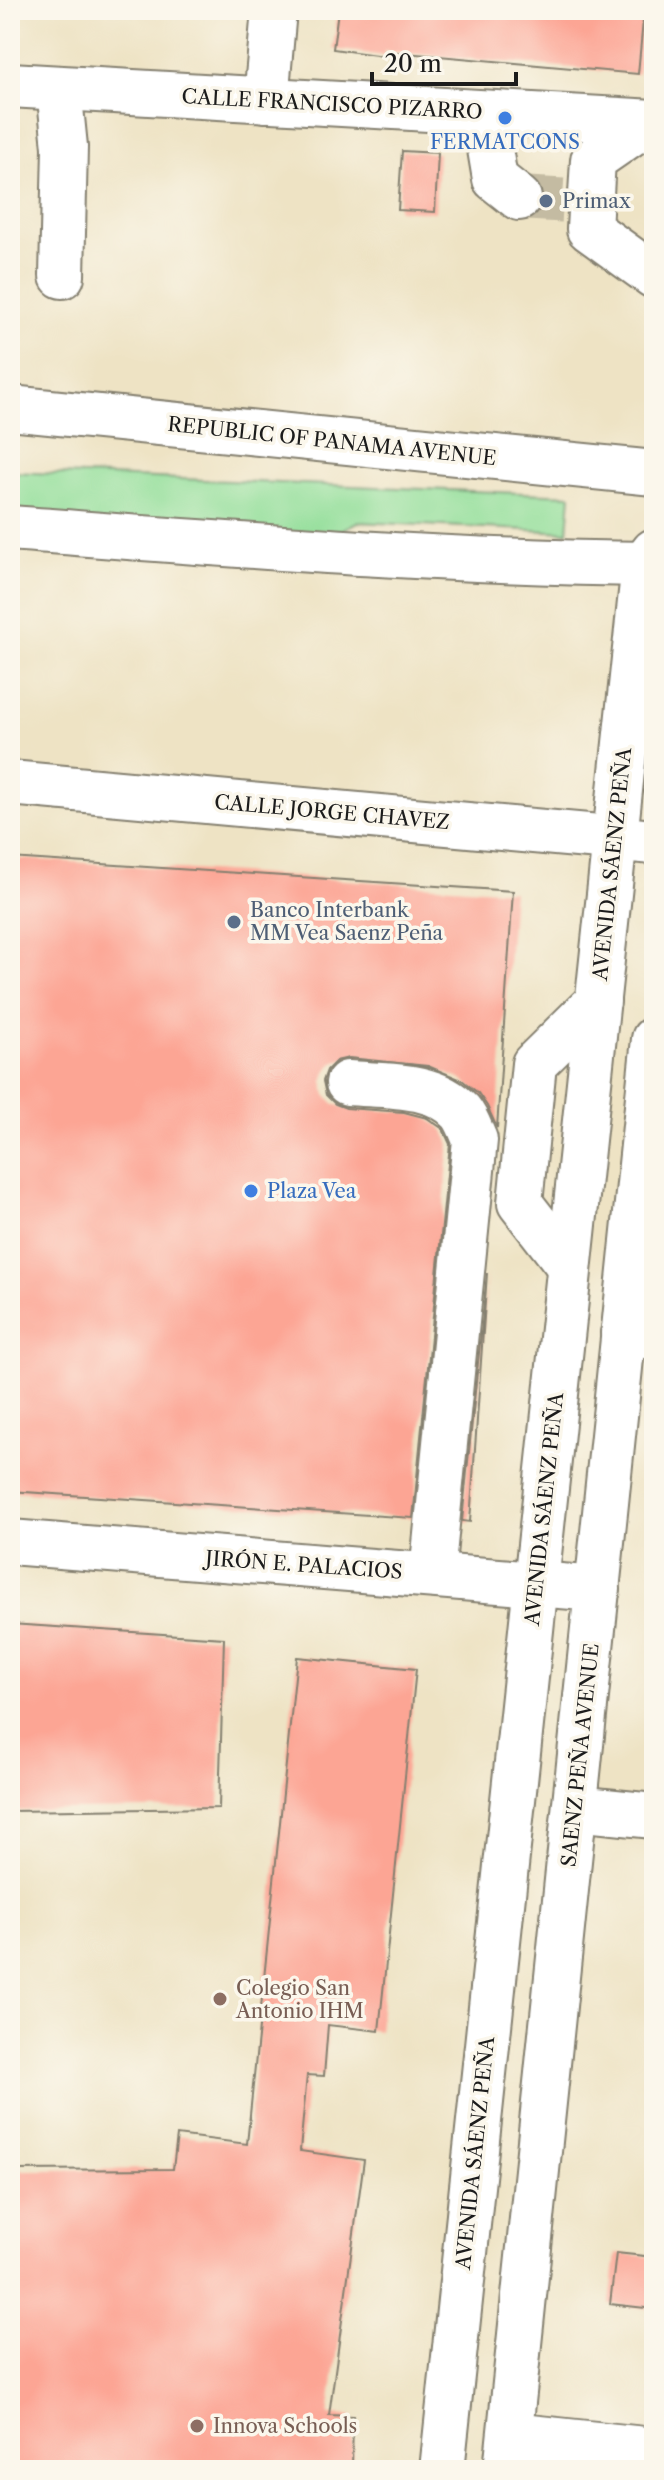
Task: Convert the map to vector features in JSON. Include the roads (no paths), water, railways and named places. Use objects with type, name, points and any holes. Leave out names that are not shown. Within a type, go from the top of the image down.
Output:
[{"type":"main road","points":[[266,100],[274,10]]},
{"type":"main road","name":"CALLE FRANCISCO PIZARRO","points":[[10,85],[651,122]]},
{"type":"main road","points":[[59,88],[65,147],[62,276]]},
{"type":"main road","points":[[484,113],[495,179],[519,198]]},
{"type":"main road","points":[[651,122],[593,160],[589,229],[654,276]]},
{"type":"main road","name":"REPUBLIC OF PANAMA AVENUE","points":[[10,408],[654,473]]},
{"type":"main road","points":[[10,528],[326,552],[651,560]]},
{"type":"main road","name":"AVENIDA SÁENZ PEÑA","points":[[442,2470],[598,1001],[635,840],[651,560]]},
{"type":"main road","name":"CALLE JORGE CHAVEZ","points":[[10,783],[635,840]]},
{"type":"main road","points":[[569,1266],[520,1203],[534,1064],[598,1001]]},
{"type":"main road","name":"SAENZ PEÑA AVENUE","points":[[508,2453],[598,1589],[639,1335],[654,1039]]},
{"type":"main road","points":[[348,1083],[416,1089],[442,1096],[463,1114],[475,1140],[432,1575]]},
{"type":"main road","name":"JIRÓN E. PALACIOS","points":[[10,1542],[598,1589]]},
{"type":"main road","points":[[575,1808],[654,1816]]},
{"type":"main road","points":[[508,2453],[654,2450]]},
{"type":"tunnel","points":[[519,198],[590,202]]},
{"type":"place","name":"FERMATCONS","points":[[505,118]]},
{"type":"place","name":"Primax","points":[[546,201]]},
{"type":"place","name":"Banco Interbank MM Vea Saenz Peña","points":[[234,922]]},
{"type":"place","name":"Plaza Vea","points":[[251,1191]]},
{"type":"place","name":"Colegio San Antonio IHM","points":[[220,1999]]},
{"type":"place","name":"Innova Schools","points":[[197,2426]]}]
